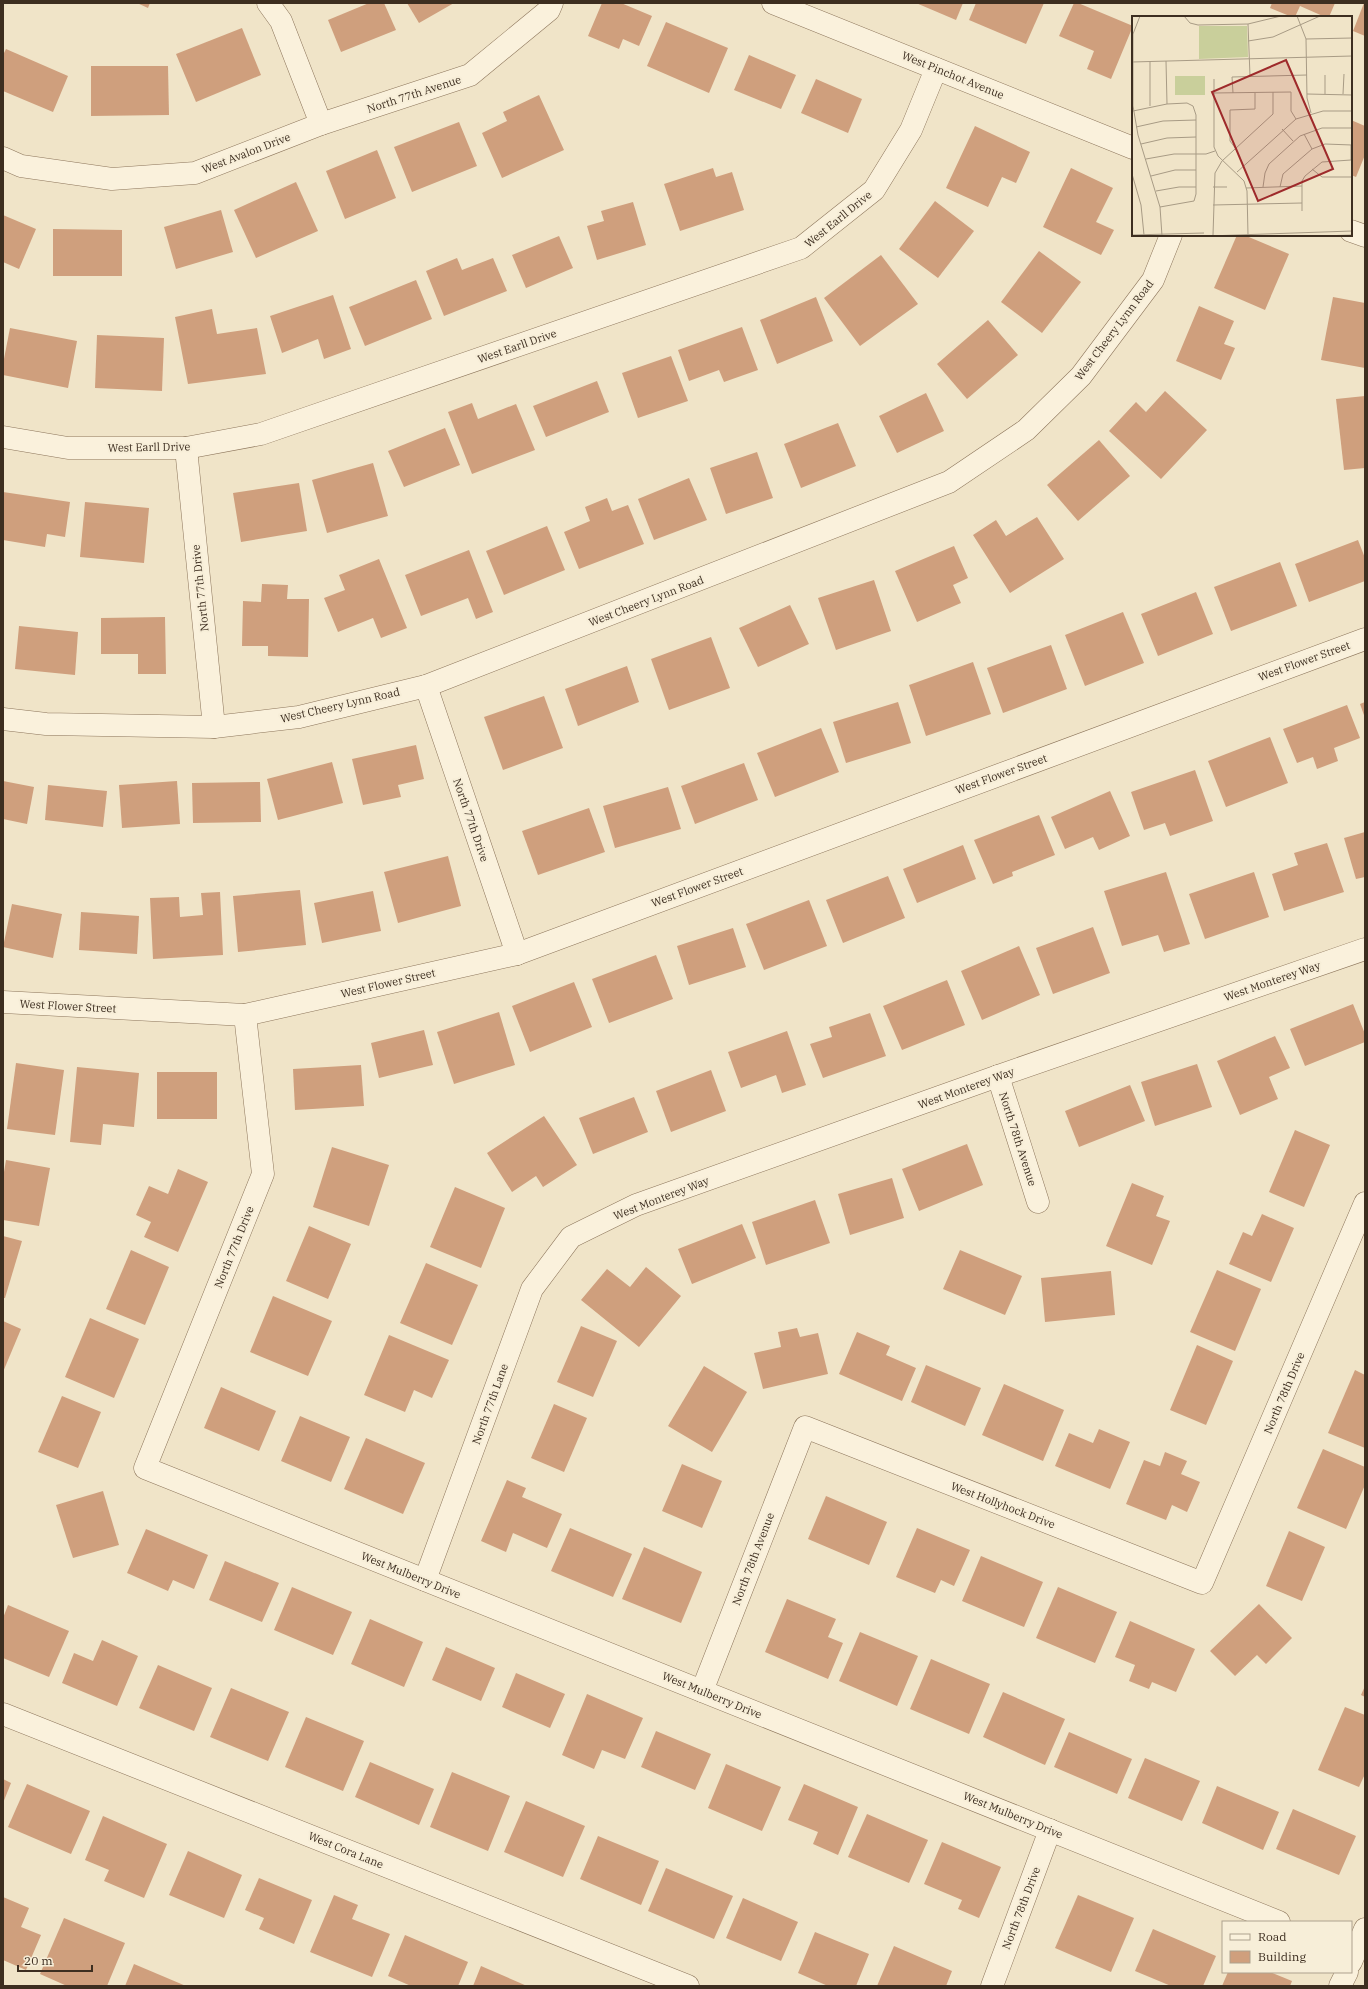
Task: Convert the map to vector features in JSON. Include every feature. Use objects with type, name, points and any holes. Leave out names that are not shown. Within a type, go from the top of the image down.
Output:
[{"type":"street","points":[[268,3],[281,21],[321,124]]},
{"type":"street","name":"North 77th Avenue","points":[[321,124],[470,75],[549,10],[552,3]]},
{"type":"street","name":"West Pinchot Avenue","points":[[773,3],[1132,148]]},
{"type":"street","name":"West Earll Drive","points":[[3,437],[68,448],[186,448],[261,434],[801,248],[874,190],[911,130],[936,69]]},
{"type":"street","name":"West Avalon Drive","points":[[3,158],[21,166],[112,179],[195,173],[321,124]]},
{"type":"street","points":[[1352,231],[1365,236]]},
{"type":"street","name":"West Cheery Lynn Road","points":[[3,719],[46,724],[214,727],[299,717],[426,686],[949,482],[1026,430],[1081,376],[1153,280],[1171,236]]},
{"type":"street","name":"North 77th Drive","points":[[186,448],[214,727]]},
{"type":"street","name":"West Flower Street","points":[[3,1002],[245,1015],[517,954],[1365,639]]},
{"type":"street","name":"North 77th Drive","points":[[426,686],[517,954]]},
{"type":"street","name":"West Monterey Way","points":[[570,1237],[636,1205],[998,1076],[1365,949]]},
{"type":"street","name":"North 77th Drive","points":[[145,1468],[263,1174],[245,1015]]},
{"type":"street","name":"North 78th Avenue","points":[[998,1076],[1038,1202]]},
{"type":"street","name":"North 78th Drive","points":[[1202,1583],[1365,1203]]},
{"type":"street","name":"North 77th Lane","points":[[425,1580],[532,1289],[570,1237]]},
{"type":"street","name":"North 78th Avenue","points":[[702,1691],[805,1428]]},
{"type":"street","name":"West Hollyhock Drive","points":[[805,1428],[1202,1583]]},
{"type":"street","name":"West Mulberry Drive","points":[[145,1468],[1277,1921]]},
{"type":"street","name":"West Cora Lane","points":[[3,1714],[680,1985]]},
{"type":"street","name":"North 78th Drive","points":[[992,1986],[1050,1830]]},
{"type":"street","points":[[1352,1955],[1365,1929]]},
{"type":"street","points":[[1340,1986],[1346,1973]]},
{"type":"building","points":[[137,3],[150,3],[148,8]]},
{"type":"building","points":[[369,3],[384,3],[396,30],[341,52],[328,20]]},
{"type":"building","points":[[407,3],[454,3],[419,23]]},
{"type":"building","points":[[602,3],[621,3],[652,16],[639,46],[623,39],[619,49],[588,36]]},
{"type":"building","points":[[916,3],[963,3],[956,20]]},
{"type":"building","points":[[976,3],[1044,3],[1026,44],[969,20]]},
{"type":"building","points":[[1074,3],[1078,3],[1132,26],[1111,79],[1087,69],[1094,51],[1059,36]]},
{"type":"building","points":[[1272,3],[1335,3],[1329,16],[1323,16],[1300,6],[1295,16],[1290,16],[1270,8]]},
{"type":"building","points":[[1365,3],[1365,36],[1353,31]]},
{"type":"building","points":[[666,22],[728,48],[709,93],[647,66]]},
{"type":"building","points":[[242,28],[261,75],[196,102],[176,54]]},
{"type":"building","points":[[6,49],[68,76],[53,112],[3,91],[3,55]]},
{"type":"building","points":[[749,55],[796,75],[781,109],[734,90]]},
{"type":"building","points":[[91,66],[168,66],[169,115],[91,116]]},
{"type":"building","points":[[816,79],[862,99],[848,133],[801,113]]},
{"type":"building","points":[[539,95],[564,150],[502,178],[482,133],[507,121],[503,112]]},
{"type":"building","points":[[1352,120],[1365,126],[1365,155],[1356,177],[1352,175]]},
{"type":"building","points":[[459,122],[477,166],[412,192],[394,147]]},
{"type":"building","points":[[975,126],[1030,152],[1016,183],[1002,177],[988,207],[946,188]]},
{"type":"building","points":[[377,150],[396,198],[345,219],[326,171]]},
{"type":"building","points":[[713,168],[716,177],[732,172],[744,210],[680,231],[664,184]]},
{"type":"building","points":[[1071,168],[1113,188],[1096,222],[1114,230],[1101,255],[1043,227]]},
{"type":"building","points":[[296,182],[318,231],[256,258],[234,210]]},
{"type":"building","points":[[935,201],[974,231],[938,278],[899,249]]},
{"type":"building","points":[[633,202],[646,245],[597,260],[587,226],[604,221],[601,211]]},
{"type":"building","points":[[221,210],[233,252],[176,269],[164,227]]},
{"type":"building","points":[[3,215],[36,229],[19,269],[3,262]]},
{"type":"building","points":[[53,229],[122,230],[122,276],[53,276]]},
{"type":"building","points":[[559,236],[573,268],[526,288],[512,255]]},
{"type":"building","points":[[1237,236],[1246,236],[1289,254],[1265,310],[1214,288]]},
{"type":"building","points":[[1039,251],[1081,282],[1042,333],[1001,302]]},
{"type":"building","points":[[881,255],[918,304],[860,346],[824,298]]},
{"type":"building","points":[[457,258],[462,270],[493,258],[507,291],[444,316],[426,271]]},
{"type":"building","points":[[416,280],[432,319],[365,346],[349,307]]},
{"type":"building","points":[[333,295],[351,349],[324,359],[318,339],[282,353],[270,316]]},
{"type":"building","points":[[816,297],[833,341],[777,364],[760,320]]},
{"type":"building","points":[[1333,297],[1365,303],[1365,368],[1321,360]]},
{"type":"building","points":[[1199,306],[1234,321],[1224,344],[1235,348],[1221,380],[1176,361]]},
{"type":"building","points":[[212,309],[217,334],[257,328],[266,374],[188,384],[175,317]]},
{"type":"building","points":[[988,320],[1018,355],[967,399],[937,364]]},
{"type":"building","points":[[742,327],[758,370],[724,382],[719,370],[689,381],[678,350]]},
{"type":"building","points":[[10,328],[77,341],[68,388],[3,375],[3,364]]},
{"type":"building","points":[[97,335],[164,338],[162,391],[95,388]]},
{"type":"building","points":[[671,356],[688,401],[638,418],[622,373]]},
{"type":"building","points":[[597,381],[609,412],[546,437],[533,406]]},
{"type":"building","points":[[1165,391],[1207,430],[1161,479],[1109,431],[1136,402],[1146,412]]},
{"type":"building","points":[[926,393],[944,431],[897,453],[879,416]]},
{"type":"building","points":[[1365,396],[1365,468],[1344,470],[1336,399]]},
{"type":"building","points":[[472,403],[478,419],[516,404],[535,450],[472,474],[448,412]]},
{"type":"building","points":[[838,423],[856,466],[801,488],[784,444]]},
{"type":"building","points":[[445,428],[460,465],[404,487],[388,451]]},
{"type":"building","points":[[1099,440],[1130,476],[1078,521],[1047,485]]},
{"type":"building","points":[[757,452],[773,498],[726,514],[710,468]]},
{"type":"building","points":[[373,463],[388,516],[327,533],[312,480]]},
{"type":"building","points":[[689,478],[707,520],[654,540],[638,499]]},
{"type":"building","points":[[299,483],[307,531],[241,542],[233,493]]},
{"type":"building","points":[[3,492],[70,502],[65,537],[47,534],[45,547],[3,540]]},
{"type":"building","points":[[607,498],[612,511],[628,505],[644,544],[579,569],[564,532],[590,521],[585,507]]},
{"type":"building","points":[[85,502],[149,508],[144,563],[80,557]]},
{"type":"building","points":[[1037,517],[1064,559],[1010,593],[973,535],[996,520],[1006,536]]},
{"type":"building","points":[[547,526],[565,570],[504,595],[486,551]]},
{"type":"building","points":[[1358,540],[1365,558],[1365,581],[1309,602],[1295,564]]},
{"type":"building","points":[[954,546],[968,578],[953,585],[961,603],[917,622],[895,571]]},
{"type":"building","points":[[469,550],[493,612],[476,619],[468,598],[421,616],[405,575]]},
{"type":"building","points":[[379,559],[407,628],[381,638],[373,618],[338,632],[324,598],[345,590],[339,575]]},
{"type":"building","points":[[1280,562],[1297,606],[1231,631],[1214,587]]},
{"type":"building","points":[[874,580],[891,631],[836,650],[818,598]]},
{"type":"building","points":[[262,584],[288,585],[287,599],[309,599],[308,657],[268,656],[268,646],[242,646],[243,601],[261,602]]},
{"type":"building","points":[[1196,592],[1213,634],[1158,656],[1141,614]]},
{"type":"building","points":[[790,605],[809,644],[758,667],[739,628]]},
{"type":"building","points":[[1123,612],[1144,663],[1085,686],[1065,635]]},
{"type":"building","points":[[165,617],[166,674],[138,674],[138,654],[101,654],[101,618]]},
{"type":"building","points":[[19,626],[78,632],[75,675],[15,669]]},
{"type":"building","points":[[711,637],[730,688],[669,710],[651,659]]},
{"type":"building","points":[[1051,645],[1067,689],[1003,713],[987,668]]},
{"type":"building","points":[[973,662],[991,714],[926,736],[909,685]]},
{"type":"building","points":[[627,666],[639,702],[578,726],[565,689]]},
{"type":"building","points":[[544,696],[563,748],[503,770],[484,717]]},
{"type":"building","points":[[898,702],[911,743],[846,763],[833,722]]},
{"type":"building","points":[[1365,702],[1365,718],[1360,704]]},
{"type":"building","points":[[1347,705],[1360,738],[1334,748],[1338,761],[1317,769],[1313,757],[1297,763],[1283,729]]},
{"type":"building","points":[[821,728],[839,772],[775,797],[757,753]]},
{"type":"building","points":[[1270,737],[1288,783],[1226,807],[1208,761]]},
{"type":"building","points":[[416,745],[424,779],[398,785],[401,797],[363,805],[352,759]]},
{"type":"building","points":[[332,762],[343,803],[278,820],[267,779]]},
{"type":"building","points":[[744,763],[758,800],[695,824],[681,786]]},
{"type":"building","points":[[1195,770],[1213,821],[1170,836],[1165,823],[1144,830],[1131,792]]},
{"type":"building","points":[[3,781],[34,787],[27,824],[3,819]]},
{"type":"building","points":[[177,781],[180,824],[122,828],[119,785]]},
{"type":"building","points":[[260,782],[261,822],[193,823],[192,783]]},
{"type":"building","points":[[48,785],[107,791],[103,827],[45,820]]},
{"type":"building","points":[[668,787],[681,829],[615,848],[603,806]]},
{"type":"building","points":[[1110,791],[1130,836],[1099,850],[1093,837],[1065,849],[1051,817]]},
{"type":"building","points":[[589,808],[605,852],[538,875],[522,831]]},
{"type":"building","points":[[1039,815],[1055,855],[1012,872],[1013,876],[993,884],[974,840]]},
{"type":"building","points":[[1365,832],[1365,877],[1356,879],[1344,838]]},
{"type":"building","points":[[1327,843],[1344,892],[1284,911],[1272,874],[1298,865],[1294,853]]},
{"type":"building","points":[[963,845],[976,879],[917,903],[903,869]]},
{"type":"building","points":[[448,856],[461,906],[398,923],[384,872]]},
{"type":"building","points":[[1166,872],[1190,944],[1164,952],[1158,935],[1122,946],[1104,891]]},
{"type":"building","points":[[1254,872],[1269,917],[1205,939],[1189,894]]},
{"type":"building","points":[[888,876],[905,918],[843,943],[826,900]]},
{"type":"building","points":[[300,890],[306,945],[238,952],[233,896]]},
{"type":"building","points":[[373,891],[381,931],[322,943],[314,903]]},
{"type":"building","points":[[220,892],[223,955],[153,959],[150,898],[179,897],[180,917],[203,915],[201,893]]},
{"type":"building","points":[[809,900],[827,946],[764,970],[746,924]]},
{"type":"building","points":[[12,904],[62,914],[53,958],[3,947]]},
{"type":"building","points":[[81,912],[139,916],[137,954],[79,950]]},
{"type":"building","points":[[1093,927],[1110,973],[1053,994],[1036,948]]},
{"type":"building","points":[[733,928],[746,967],[689,985],[677,946]]},
{"type":"building","points":[[1019,946],[1040,995],[982,1020],[961,971]]},
{"type":"building","points":[[656,955],[673,999],[609,1023],[592,979]]},
{"type":"building","points":[[947,980],[965,1025],[902,1050],[883,1006]]},
{"type":"building","points":[[574,982],[592,1027],[530,1052],[512,1006]]},
{"type":"building","points":[[1353,1004],[1365,1034],[1365,1042],[1305,1066],[1290,1029]]},
{"type":"building","points":[[499,1012],[515,1065],[454,1084],[437,1032]]},
{"type":"building","points":[[870,1013],[886,1056],[823,1078],[810,1044],[832,1037],[829,1027]]},
{"type":"building","points":[[424,1030],[433,1065],[379,1078],[371,1043]]},
{"type":"building","points":[[787,1031],[806,1085],[782,1093],[776,1075],[741,1088],[728,1052]]},
{"type":"building","points":[[1275,1036],[1290,1068],[1269,1077],[1278,1099],[1240,1115],[1217,1061]]},
{"type":"building","points":[[16,1063],[64,1070],[55,1135],[7,1129]]},
{"type":"building","points":[[1197,1064],[1212,1107],[1155,1126],[1141,1082]]},
{"type":"building","points":[[361,1065],[364,1106],[295,1110],[293,1069]]},
{"type":"building","points":[[77,1067],[139,1073],[134,1127],[103,1124],[101,1145],[70,1142]]},
{"type":"building","points":[[711,1070],[726,1111],[671,1132],[656,1091]]},
{"type":"building","points":[[157,1072],[217,1072],[217,1119],[157,1119]]},
{"type":"building","points":[[1130,1085],[1145,1121],[1079,1147],[1065,1111]]},
{"type":"building","points":[[634,1097],[648,1132],[593,1154],[579,1118]]},
{"type":"building","points":[[544,1116],[577,1165],[543,1187],[536,1176],[512,1192],[487,1153]]},
{"type":"building","points":[[1295,1130],[1330,1145],[1304,1207],[1269,1192]]},
{"type":"building","points":[[967,1144],[983,1185],[919,1211],[902,1169]]},
{"type":"building","points":[[332,1147],[389,1165],[369,1226],[313,1207]]},
{"type":"building","points":[[6,1160],[50,1168],[39,1226],[3,1220],[3,1178]]},
{"type":"building","points":[[178,1169],[208,1182],[178,1252],[144,1237],[151,1222],[136,1215],[149,1186],[168,1194]]},
{"type":"building","points":[[892,1178],[904,1218],[850,1235],[838,1194]]},
{"type":"building","points":[[1132,1183],[1164,1196],[1156,1216],[1170,1221],[1152,1265],[1106,1246]]},
{"type":"building","points":[[455,1187],[505,1208],[481,1268],[430,1247]]},
{"type":"building","points":[[815,1200],[830,1243],[766,1265],[752,1222]]},
{"type":"building","points":[[1262,1214],[1294,1228],[1271,1282],[1229,1264],[1243,1232],[1252,1236]]},
{"type":"building","points":[[742,1224],[756,1258],[692,1284],[678,1249]]},
{"type":"building","points":[[309,1226],[351,1244],[328,1299],[286,1281]]},
{"type":"building","points":[[3,1236],[22,1241],[5,1298],[3,1298]]},
{"type":"building","points":[[131,1250],[169,1267],[145,1325],[106,1309]]},
{"type":"building","points":[[960,1250],[1022,1276],[1005,1315],[943,1289]]},
{"type":"building","points":[[426,1263],[478,1285],[452,1345],[400,1323]]},
{"type":"building","points":[[646,1267],[681,1296],[639,1347],[581,1300],[607,1269],[630,1287]]},
{"type":"building","points":[[1217,1270],[1261,1289],[1235,1351],[1190,1332]]},
{"type":"building","points":[[1111,1271],[1115,1315],[1045,1322],[1041,1278]]},
{"type":"building","points":[[273,1296],[332,1321],[308,1376],[250,1352]]},
{"type":"building","points":[[90,1318],[139,1339],[114,1398],[65,1377]]},
{"type":"building","points":[[3,1321],[21,1329],[3,1372]]},
{"type":"building","points":[[581,1326],[617,1341],[593,1397],[557,1382]]},
{"type":"building","points":[[797,1328],[800,1337],[818,1333],[828,1374],[763,1389],[754,1353],[781,1347],[778,1332]]},
{"type":"building","points":[[857,1332],[890,1346],[886,1355],[916,1368],[902,1401],[839,1374]]},
{"type":"building","points":[[389,1335],[449,1360],[432,1398],[414,1390],[405,1412],[364,1395]]},
{"type":"building","points":[[1197,1345],[1233,1361],[1206,1425],[1170,1410]]},
{"type":"building","points":[[926,1365],[981,1388],[965,1426],[911,1402]]},
{"type":"building","points":[[704,1366],[747,1392],[712,1452],[668,1426]]},
{"type":"building","points":[[1355,1370],[1365,1375],[1365,1448],[1328,1433]]},
{"type":"building","points":[[1004,1384],[1064,1410],[1043,1461],[982,1435]]},
{"type":"building","points":[[221,1387],[276,1411],[259,1451],[204,1428]]},
{"type":"building","points":[[62,1396],[101,1412],[78,1468],[38,1452]]},
{"type":"building","points":[[554,1404],[587,1418],[564,1472],[531,1458]]},
{"type":"building","points":[[300,1416],[350,1437],[331,1482],[281,1461]]},
{"type":"building","points":[[1099,1429],[1130,1442],[1110,1489],[1055,1466],[1069,1433],[1093,1443]]},
{"type":"building","points":[[366,1438],[425,1463],[403,1514],[344,1489]]},
{"type":"building","points":[[1323,1449],[1365,1467],[1365,1485],[1346,1529],[1297,1508]]},
{"type":"building","points":[[1165,1452],[1187,1461],[1181,1474],[1200,1482],[1187,1512],[1172,1505],[1166,1520],[1126,1504],[1144,1460],[1160,1466]]},
{"type":"building","points":[[682,1464],[722,1481],[702,1528],[662,1511]]},
{"type":"building","points":[[507,1480],[526,1488],[522,1497],[562,1514],[547,1548],[513,1533],[506,1552],[481,1541]]},
{"type":"building","points":[[103,1491],[119,1545],[73,1558],[56,1505]]},
{"type":"building","points":[[826,1496],[887,1522],[869,1565],[808,1539]]},
{"type":"building","points":[[570,1528],[632,1554],[613,1597],[551,1571]]},
{"type":"building","points":[[917,1528],[970,1550],[954,1586],[941,1580],[935,1593],[896,1577]]},
{"type":"building","points":[[146,1529],[208,1555],[194,1589],[173,1580],[168,1591],[127,1573]]},
{"type":"building","points":[[1289,1531],[1325,1547],[1302,1601],[1266,1586]]},
{"type":"building","points":[[644,1547],[702,1572],[681,1623],[622,1599]]},
{"type":"building","points":[[981,1556],[1043,1582],[1024,1627],[962,1601]]},
{"type":"building","points":[[225,1561],[279,1583],[262,1622],[209,1600]]},
{"type":"building","points":[[292,1587],[352,1612],[333,1655],[274,1630]]},
{"type":"building","points":[[1058,1587],[1117,1612],[1095,1663],[1036,1638]]},
{"type":"building","points":[[787,1599],[836,1619],[828,1637],[843,1643],[828,1679],[765,1652]]},
{"type":"building","points":[[1259,1604],[1292,1638],[1266,1664],[1257,1655],[1235,1676],[1210,1651]]},
{"type":"building","points":[[8,1605],[69,1631],[49,1677],[3,1658],[3,1618]]},
{"type":"building","points":[[370,1619],[423,1642],[404,1687],[351,1664]]},
{"type":"building","points":[[1130,1621],[1195,1649],[1176,1692],[1152,1682],[1149,1689],[1129,1681],[1135,1665],[1115,1657]]},
{"type":"building","points":[[860,1632],[918,1656],[897,1706],[839,1681]]},
{"type":"building","points":[[102,1640],[138,1656],[117,1706],[62,1683],[74,1653],[93,1661]]},
{"type":"building","points":[[446,1647],[495,1668],[481,1701],[432,1680]]},
{"type":"building","points":[[931,1659],[990,1684],[969,1734],[910,1709]]},
{"type":"building","points":[[158,1665],[212,1688],[194,1731],[139,1708]]},
{"type":"building","points":[[516,1673],[565,1694],[550,1728],[502,1707]]},
{"type":"building","points":[[1365,1686],[1365,1697],[1361,1695]]},
{"type":"building","points":[[231,1688],[289,1712],[268,1761],[210,1737]]},
{"type":"building","points":[[1003,1692],[1065,1719],[1045,1765],[983,1737]]},
{"type":"building","points":[[587,1694],[643,1718],[625,1759],[602,1750],[594,1769],[562,1755]]},
{"type":"building","points":[[1345,1707],[1365,1715],[1365,1774],[1359,1787],[1318,1770]]},
{"type":"building","points":[[306,1717],[364,1741],[343,1791],[285,1767]]},
{"type":"building","points":[[656,1731],[711,1754],[695,1790],[641,1767]]},
{"type":"building","points":[[1069,1732],[1132,1759],[1117,1794],[1054,1767]]},
{"type":"building","points":[[1145,1758],[1200,1781],[1182,1821],[1128,1798]]},
{"type":"building","points":[[370,1762],[434,1789],[419,1825],[355,1797]]},
{"type":"building","points":[[726,1764],[781,1787],[762,1831],[708,1808]]},
{"type":"building","points":[[452,1772],[510,1796],[488,1851],[430,1827]]},
{"type":"building","points":[[3,1779],[11,1783],[3,1803]]},
{"type":"building","points":[[27,1784],[90,1811],[71,1854],[8,1827]]},
{"type":"building","points":[[804,1784],[858,1807],[838,1855],[813,1844],[818,1832],[788,1820]]},
{"type":"building","points":[[1217,1786],[1279,1812],[1263,1850],[1202,1823]]},
{"type":"building","points":[[526,1801],[585,1826],[563,1877],[504,1852]]},
{"type":"building","points":[[1293,1809],[1356,1836],[1339,1875],[1276,1849]]},
{"type":"building","points":[[867,1814],[928,1840],[909,1883],[848,1857]]},
{"type":"building","points":[[103,1816],[167,1844],[144,1898],[104,1881],[109,1870],[85,1860]]},
{"type":"building","points":[[598,1836],[659,1861],[641,1905],[580,1879]]},
{"type":"building","points":[[942,1842],[1001,1867],[979,1918],[958,1909],[962,1900],[924,1884]]},
{"type":"building","points":[[188,1851],[242,1875],[224,1918],[169,1895]]},
{"type":"building","points":[[666,1868],[733,1896],[714,1939],[648,1911]]},
{"type":"building","points":[[259,1878],[312,1900],[294,1944],[259,1929],[264,1918],[245,1910]]},
{"type":"building","points":[[334,1895],[358,1905],[352,1919],[390,1934],[372,1977],[310,1952]]},
{"type":"building","points":[[1078,1895],[1134,1918],[1111,1972],[1055,1948]]},
{"type":"building","points":[[3,1897],[29,1908],[21,1927],[41,1935],[26,1970],[3,1960]]},
{"type":"building","points":[[743,1898],[798,1922],[781,1961],[726,1938]]},
{"type":"building","points":[[64,1918],[125,1943],[107,1986],[67,1986],[40,1974]]},
{"type":"building","points":[[1153,1929],[1216,1956],[1203,1986],[1171,1986],[1135,1971]]},
{"type":"building","points":[[815,1932],[869,1954],[856,1986],[828,1986],[798,1973]]},
{"type":"building","points":[[405,1935],[468,1962],[458,1986],[411,1986],[388,1976]]},
{"type":"building","points":[[894,1946],[952,1971],[946,1986],[877,1986]]},
{"type":"building","points":[[134,1964],[186,1986],[125,1986]]},
{"type":"building","points":[[481,1966],[527,1986],[473,1986]]},
{"type":"building","points":[[1228,1973],[1272,1973],[1292,1981],[1290,1986],[1222,1986]]}]
